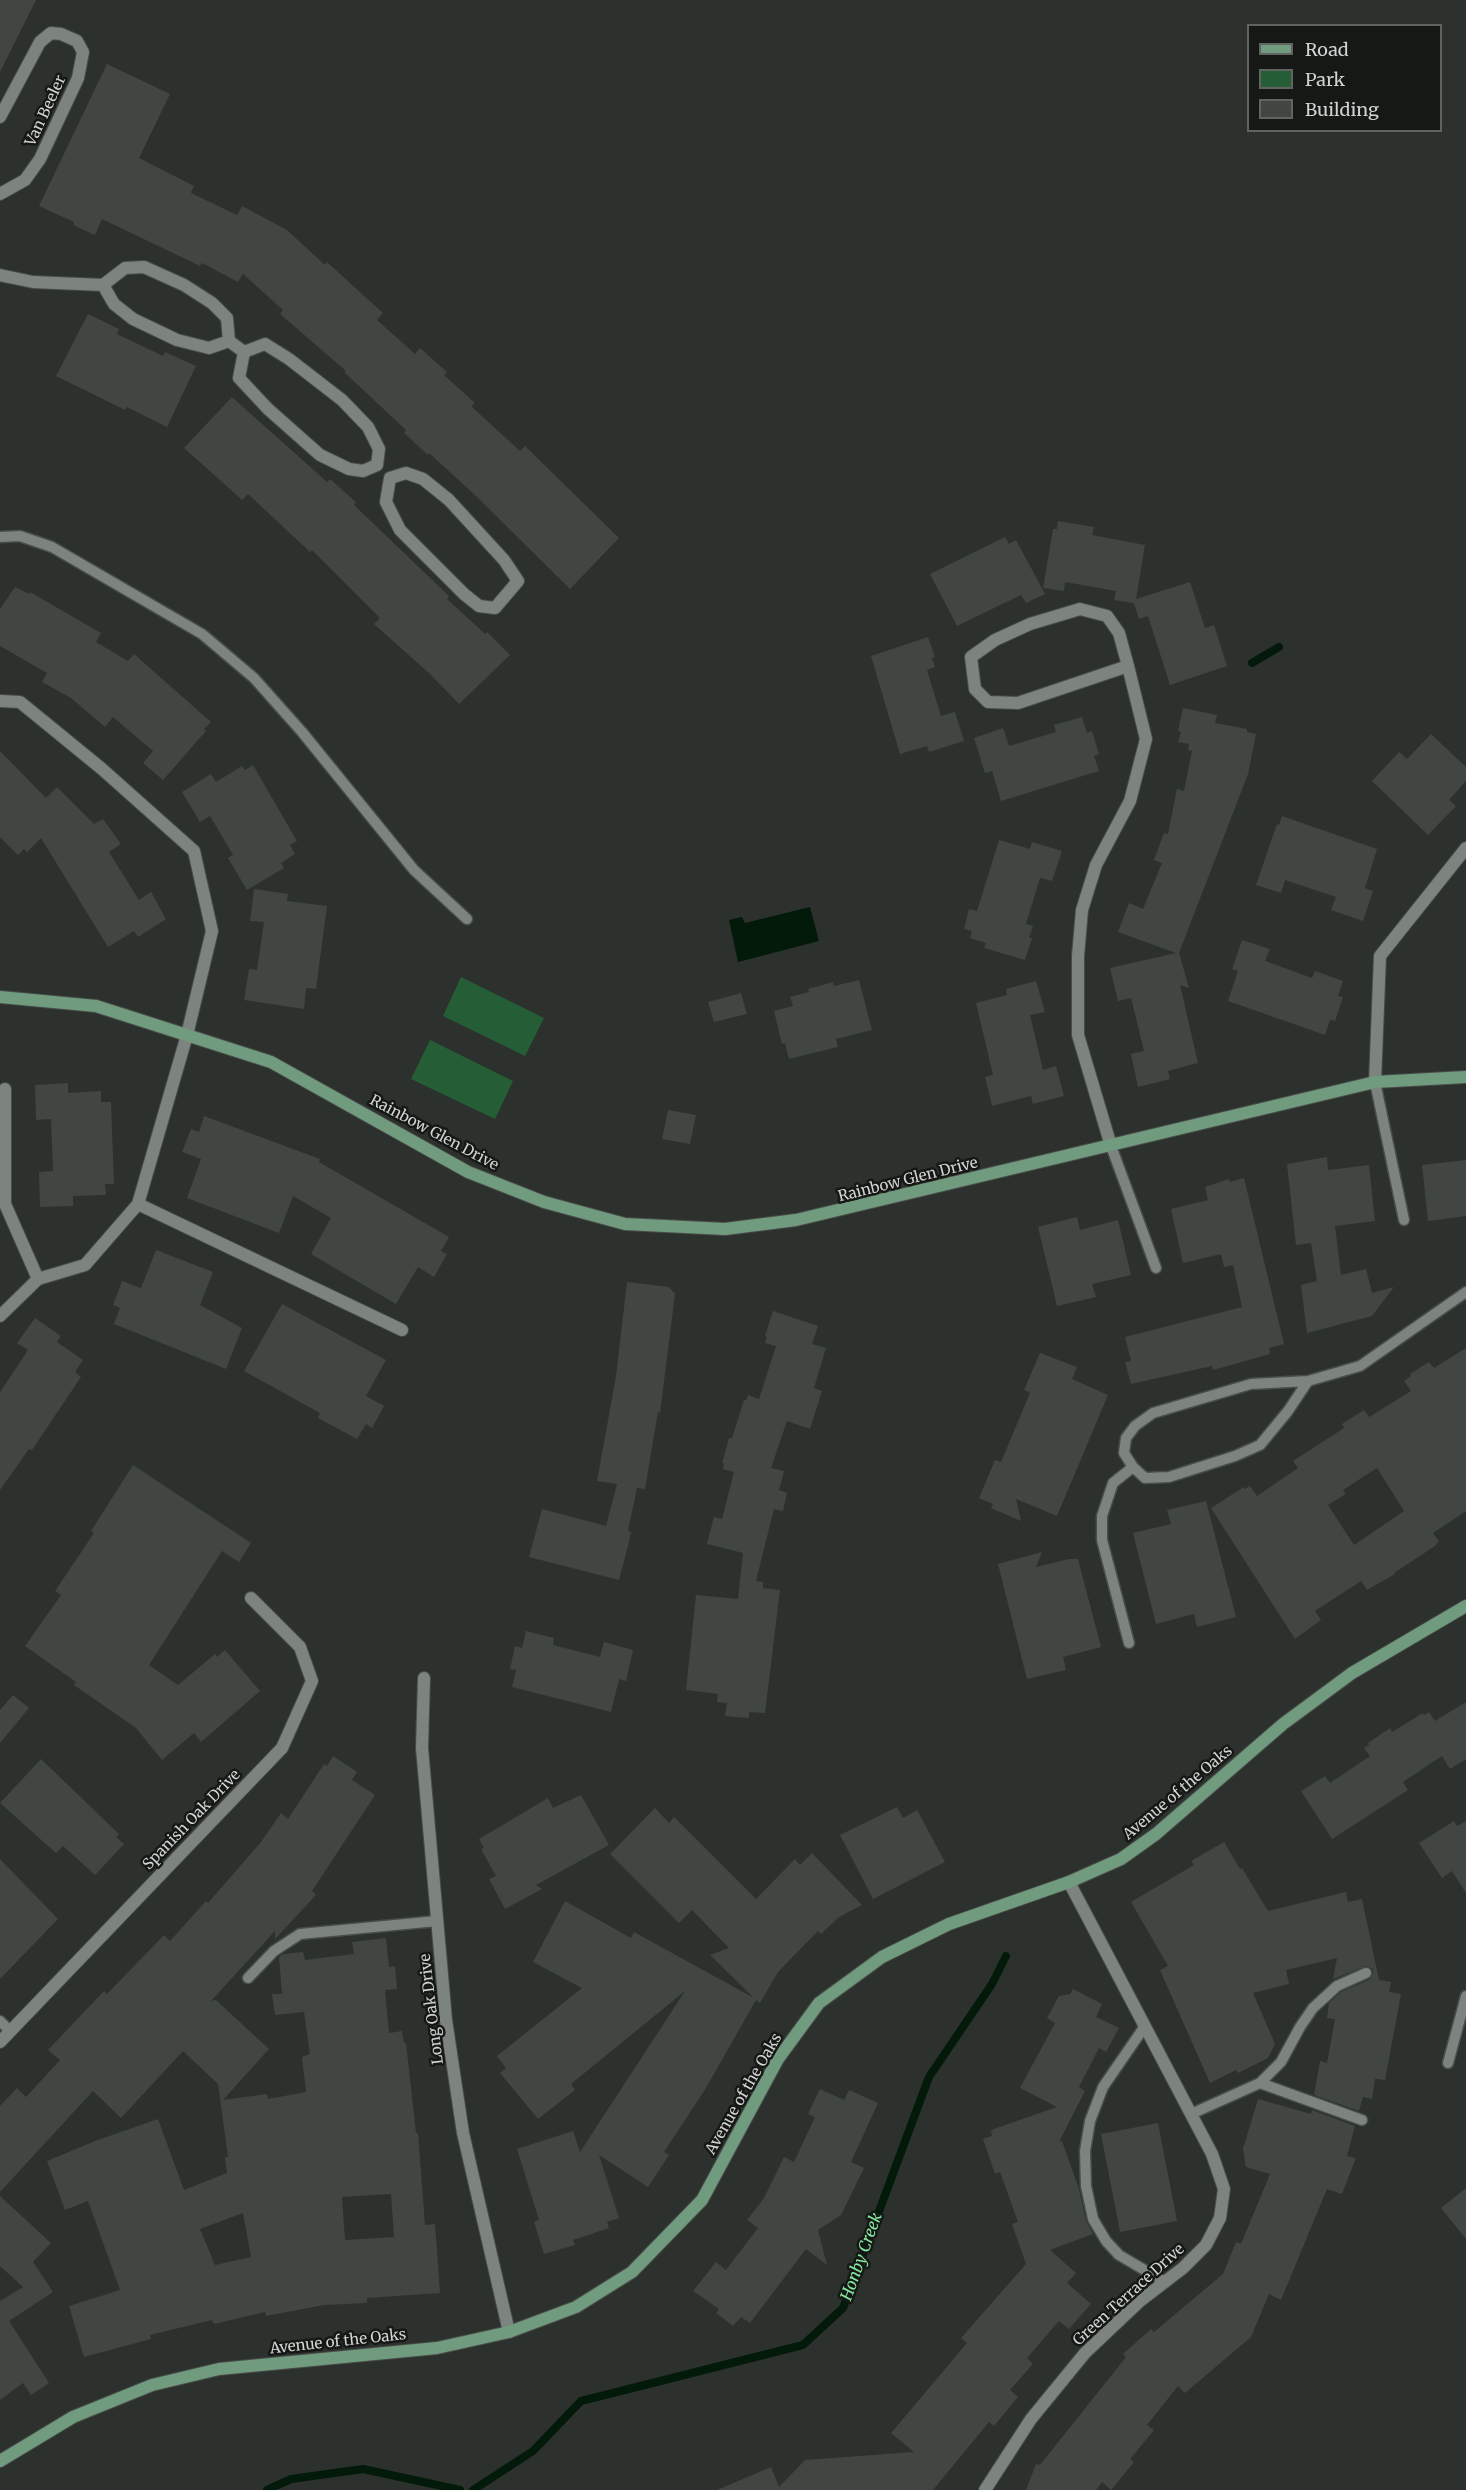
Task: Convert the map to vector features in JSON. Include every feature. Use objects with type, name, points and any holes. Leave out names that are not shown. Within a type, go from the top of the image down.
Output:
[{"type":"street","name":"Van Beeler","points":[[0,117],[40,42],[51,33],[62,34],[76,41],[82,52],[78,78],[40,159],[25,180],[0,194]]},
{"type":"street","points":[[0,275],[33,282],[103,285],[125,268],[144,267],[184,285],[212,303],[227,318],[229,341],[244,352]]},
{"type":"street","points":[[103,285],[114,304],[133,319],[177,340],[209,348],[229,341]]},
{"type":"street","points":[[244,352],[265,344],[289,359],[342,400],[368,428],[379,450],[377,465]]},
{"type":"street","points":[[244,352],[239,378],[268,409],[320,454],[349,469],[363,471],[377,465]]},
{"type":"street","points":[[377,465],[390,478]]},
{"type":"street","points":[[406,473],[423,479],[449,500],[504,560],[518,581],[495,608],[479,606],[464,594],[400,530],[386,502],[390,478],[406,473]]},
{"type":"street","points":[[1111,1146],[1078,1035],[1078,956],[1082,910],[1096,865],[1130,801],[1146,739],[1128,666],[1119,633],[1107,616],[1080,609],[1030,624],[995,639],[971,657],[975,689],[988,702],[1018,703],[1128,666]]},
{"type":"street","points":[[0,701],[20,702],[102,769],[194,850],[212,931],[188,1035],[138,1204],[86,1265],[38,1279],[0,1316]]},
{"type":"street","points":[[1375,1082],[1380,956],[1466,848]]},
{"type":"street","name":"Rainbow Glen Drive","points":[[0,997],[96,1006],[272,1062],[468,1172],[544,1202],[625,1224],[725,1229],[796,1221],[1375,1082],[1466,1077]]},
{"type":"street","points":[[5,1089],[5,1203],[38,1279]]},
{"type":"street","points":[[138,1204],[402,1330]]},
{"type":"street","name":"Spanish Oak Drive","points":[[0,2042],[282,1748],[312,1680],[300,1647],[250,1598]]},
{"type":"street","name":"Avenue of the Oaks","points":[[0,2461],[73,2417],[152,2385],[219,2369],[436,2348],[509,2332],[576,2307],[632,2272],[702,2200],[778,2059],[819,2003],[882,1957],[940,1928],[1069,1882],[1121,1859],[1156,1834],[1283,1724],[1326,1692],[1352,1673],[1466,1606]]},
{"type":"street","name":"Long Oak Drive","points":[[424,1678],[422,1748],[446,2020],[463,2133],[509,2332]]},
{"type":"street","name":"Green Terrace Drive","points":[[985,2490],[1031,2420],[1085,2353],[1140,2301],[1184,2268],[1206,2245],[1220,2218],[1224,2189],[1212,2154],[1069,1882]]},
{"type":"lane","points":[[0,537],[20,536],[52,547],[201,634],[254,678],[302,732],[414,870],[467,919]]},
{"type":"lane","points":[[1375,1082],[1404,1221]]},
{"type":"lane","points":[[1111,1146],[1156,1268]]},
{"type":"lane","points":[[1308,1381],[1288,1411],[1260,1445],[1210,1466],[1169,1477],[1145,1478],[1124,1454],[1126,1438],[1135,1426],[1153,1413],[1251,1384],[1308,1381],[1360,1366],[1466,1292]]},
{"type":"lane","points":[[1129,1643],[1102,1540],[1102,1516],[1113,1483],[1133,1467]]},
{"type":"lane","points":[[248,1978],[274,1952],[300,1934],[437,1921]]},
{"type":"lane","points":[[1191,2114],[1260,2083],[1281,2062],[1299,2027],[1313,2008],[1337,1986],[1366,1973]]},
{"type":"lane","points":[[1448,2063],[1466,1996]]},
{"type":"lane","points":[[0,2021],[10,2031]]},
{"type":"lane","points":[[1145,2026],[1103,2087],[1090,2121],[1085,2151],[1086,2186],[1093,2218],[1106,2241],[1119,2255],[1165,2282]]},
{"type":"lane","points":[[1260,2083],[1362,2120]]},
{"type":"green space","points":[[461,977],[544,1018],[525,1056],[443,1016]]},
{"type":"green space","points":[[430,1040],[513,1081],[495,1119],[411,1079]]},
{"type":"shaded area","points":[[810,907],[819,941],[738,962],[729,920],[742,917],[745,923]]},
{"type":"building","points":[[0,0],[36,0],[0,72]]},
{"type":"building","points":[[107,64],[170,94],[139,158],[194,186],[191,193],[237,215],[242,206],[287,230],[325,265],[327,262],[383,313],[377,320],[415,354],[420,348],[447,372],[444,375],[475,403],[471,406],[520,451],[525,446],[619,538],[570,589],[476,496],[404,433],[406,430],[344,372],[346,371],[280,314],[283,310],[243,274],[238,282],[202,263],[200,266],[102,219],[95,235],[73,225],[74,222],[39,206]]},
{"type":"building","points":[[88,314],[119,329],[117,334],[163,356],[165,352],[196,366],[167,427],[127,407],[125,410],[56,376]]},
{"type":"building","points":[[232,397],[327,482],[330,479],[356,502],[354,505],[449,596],[447,599],[485,634],[487,632],[510,655],[459,704],[431,675],[374,624],[380,618],[312,550],[310,552],[248,494],[242,500],[184,448]]},
{"type":"building","points":[[1058,521],[1094,527],[1092,535],[1145,545],[1136,599],[1190,582],[1205,628],[1214,625],[1227,666],[1170,685],[1148,616],[1139,619],[1134,603],[1114,600],[1116,591],[1065,582],[1064,591],[1043,588],[1053,529],[1057,529]]},
{"type":"building","points":[[1005,537],[1009,544],[1016,540],[1045,594],[1026,603],[1021,595],[957,626],[930,574]]},
{"type":"building","points":[[15,587],[29,594],[30,592],[101,633],[96,642],[128,661],[134,654],[211,722],[204,729],[206,731],[163,780],[143,763],[153,751],[113,717],[105,727],[71,698],[42,682],[47,673],[0,646],[0,609]]},
{"type":"building","points":[[928,637],[935,657],[932,658],[935,667],[927,670],[941,716],[955,712],[964,741],[929,752],[927,746],[900,754],[871,656]]},
{"type":"building","points":[[1183,708],[1217,715],[1215,723],[1247,729],[1247,732],[1256,734],[1248,774],[1179,953],[1189,988],[1180,985],[1198,1063],[1168,1071],[1170,1079],[1138,1087],[1131,1054],[1144,1051],[1131,998],[1118,1001],[1110,968],[1176,953],[1118,932],[1129,903],[1143,909],[1162,863],[1154,860],[1164,833],[1168,834],[1177,789],[1184,791],[1192,751],[1188,750],[1189,744],[1178,742]]},
{"type":"building","points":[[1082,717],[1087,733],[1092,731],[1099,754],[1094,756],[1099,771],[1001,801],[992,771],[985,773],[974,738],[1003,728],[1009,746],[1056,732],[1054,725]]},
{"type":"building","points":[[1431,734],[1466,767],[1466,781],[1449,800],[1456,806],[1428,835],[1372,781],[1399,752],[1407,759]]},
{"type":"building","points":[[0,751],[46,798],[57,787],[94,824],[103,819],[121,844],[109,852],[139,900],[151,892],[166,919],[138,937],[134,931],[108,947],[41,838],[27,852],[24,849],[18,855],[0,837]]},
{"type":"building","points":[[253,765],[297,841],[290,845],[295,854],[281,863],[284,868],[247,890],[228,858],[233,855],[210,816],[200,822],[182,792],[211,774],[216,782],[242,766],[245,770]]},
{"type":"building","points":[[1282,816],[1377,849],[1365,888],[1373,891],[1363,921],[1331,910],[1336,897],[1285,880],[1281,893],[1256,885],[1277,824],[1279,825]]},
{"type":"building","points":[[999,840],[1030,849],[1032,842],[1062,851],[1052,881],[1040,878],[1026,924],[1033,926],[1025,960],[984,948],[986,943],[970,938],[972,931],[964,929],[969,909],[977,911]]},
{"type":"building","points":[[254,889],[288,894],[287,901],[327,906],[316,989],[306,988],[304,1009],[244,1000],[249,969],[257,970],[264,922],[250,921]]},
{"type":"building","points":[[1242,940],[1270,949],[1265,961],[1312,978],[1315,971],[1343,981],[1338,996],[1343,997],[1335,1021],[1330,1020],[1325,1035],[1228,1001],[1238,971],[1232,969]]},
{"type":"building","points":[[859,980],[872,1030],[836,1039],[838,1047],[789,1059],[785,1043],[782,1044],[774,1011],[793,1006],[790,997],[809,992],[808,989],[833,982],[834,986]]},
{"type":"building","points":[[1036,981],[1045,1012],[1030,1015],[1043,1070],[1056,1066],[1064,1096],[1033,1104],[1031,1096],[992,1106],[985,1077],[993,1075],[976,1003],[1007,995],[1006,989]]},
{"type":"building","points":[[741,993],[747,1014],[714,1022],[708,1002]]},
{"type":"building","points":[[68,1083],[68,1093],[101,1091],[101,1102],[111,1102],[114,1184],[105,1184],[106,1195],[73,1196],[73,1206],[40,1207],[39,1172],[53,1171],[51,1119],[36,1120],[35,1085]]},
{"type":"building","points":[[668,1110],[696,1115],[690,1144],[662,1139]]},
{"type":"building","points":[[204,1116],[320,1159],[319,1162],[449,1237],[441,1251],[447,1254],[434,1277],[418,1267],[396,1304],[311,1254],[331,1218],[293,1196],[279,1233],[187,1198],[201,1159],[182,1152],[191,1129],[199,1132]]},
{"type":"building","points":[[1327,1157],[1328,1170],[1369,1165],[1375,1221],[1335,1226],[1341,1275],[1366,1269],[1372,1293],[1394,1287],[1372,1316],[1307,1333],[1301,1285],[1317,1281],[1311,1243],[1296,1245],[1287,1164]]},
{"type":"building","points":[[1466,1160],[1466,1216],[1428,1221],[1422,1165]]},
{"type":"building","points":[[1244,1178],[1284,1344],[1269,1348],[1270,1354],[1213,1370],[1212,1366],[1131,1384],[1125,1362],[1131,1361],[1125,1337],[1242,1307],[1233,1265],[1224,1267],[1221,1254],[1183,1263],[1171,1209],[1208,1200],[1205,1187],[1229,1179],[1229,1182]]},
{"type":"building","points":[[1077,1217],[1080,1230],[1118,1220],[1131,1275],[1092,1284],[1096,1297],[1057,1306],[1038,1227]]},
{"type":"building","points":[[156,1250],[213,1272],[200,1305],[242,1328],[226,1369],[114,1324],[120,1308],[113,1305],[122,1281],[141,1288]]},
{"type":"building","points":[[627,1282],[669,1287],[675,1294],[660,1413],[658,1412],[645,1489],[637,1488],[628,1531],[631,1532],[619,1580],[529,1557],[542,1509],[606,1526],[617,1484],[597,1481],[616,1376]]},
{"type":"building","points":[[282,1304],[386,1360],[366,1396],[384,1406],[372,1428],[366,1424],[357,1439],[318,1418],[320,1413],[244,1371]]},
{"type":"building","points":[[773,1311],[818,1326],[812,1344],[826,1348],[814,1388],[822,1391],[810,1429],[787,1421],[771,1468],[784,1471],[779,1490],[787,1493],[783,1511],[774,1509],[756,1581],[763,1582],[763,1588],[780,1590],[765,1713],[749,1712],[749,1718],[725,1716],[727,1703],[717,1702],[718,1694],[686,1690],[696,1595],[738,1599],[743,1553],[707,1544],[714,1517],[722,1519],[734,1472],[723,1469],[724,1463],[722,1463],[729,1438],[732,1438],[744,1400],[748,1395],[759,1399],[776,1346],[765,1343]]},
{"type":"building","points":[[35,1318],[61,1336],[57,1342],[83,1360],[75,1372],[81,1377],[32,1450],[29,1449],[0,1490],[0,1392],[28,1350],[17,1343]]},
{"type":"building","points":[[1466,1348],[1466,1511],[1433,1533],[1439,1541],[1435,1546],[1395,1574],[1367,1590],[1361,1581],[1315,1611],[1321,1620],[1295,1639],[1211,1508],[1244,1487],[1245,1489],[1250,1486],[1257,1496],[1298,1468],[1293,1461],[1344,1428],[1342,1424],[1364,1410],[1369,1417],[1411,1391],[1404,1381],[1411,1376],[1410,1374],[1429,1362],[1434,1368]],"holes":[[[1377,1468],[1404,1511],[1354,1545],[1328,1505],[1346,1494],[1343,1490]]]},
{"type":"building","points":[[1040,1353],[1077,1367],[1072,1379],[1108,1395],[1057,1516],[1016,1499],[1021,1521],[991,1508],[993,1504],[979,1498],[995,1460],[1001,1462],[1030,1393],[1024,1390]]},
{"type":"building","points":[[133,1465],[251,1543],[239,1562],[222,1551],[149,1665],[178,1685],[215,1654],[217,1657],[225,1650],[260,1691],[201,1742],[194,1733],[162,1760],[136,1728],[74,1685],[76,1682],[25,1646],[61,1595],[55,1591],[94,1533],[91,1531]]},
{"type":"building","points":[[1206,1501],[1236,1617],[1197,1627],[1194,1614],[1156,1624],[1133,1533],[1171,1524],[1167,1510]]},
{"type":"building","points":[[1042,1552],[1036,1567],[1078,1559],[1101,1647],[1063,1657],[1066,1670],[1027,1679],[998,1564]]},
{"type":"building","points":[[526,1631],[554,1638],[553,1645],[600,1657],[604,1642],[633,1650],[626,1681],[619,1679],[611,1712],[512,1687],[516,1670],[510,1669],[515,1646],[522,1648]]},
{"type":"building","points":[[13,1695],[29,1708],[0,1743],[0,1710]]},
{"type":"building","points":[[1466,1702],[1466,1759],[1450,1769],[1442,1756],[1403,1782],[1408,1790],[1332,1839],[1301,1791],[1325,1776],[1330,1783],[1370,1756],[1364,1748],[1390,1728],[1392,1732],[1423,1713],[1424,1715],[1429,1712],[1435,1721]]},
{"type":"building","points":[[333,1756],[357,1772],[352,1780],[375,1795],[312,1891],[316,1895],[275,1939],[275,1931],[211,2001],[216,2000],[269,2049],[223,2100],[267,2094],[268,2099],[306,2092],[302,2057],[310,2054],[304,2012],[275,2015],[272,1994],[282,1994],[279,1957],[283,1954],[303,1952],[305,1960],[354,1954],[352,1942],[386,1938],[389,1967],[395,1966],[397,1989],[385,1990],[389,2033],[402,2031],[404,2043],[406,2043],[416,2133],[418,2133],[425,2225],[435,2224],[440,2293],[367,2298],[367,2303],[324,2305],[266,2316],[265,2312],[214,2324],[212,2320],[150,2335],[151,2339],[84,2357],[69,2306],[120,2290],[88,2201],[65,2210],[47,2161],[158,2119],[184,2190],[227,2173],[225,2157],[228,2157],[218,2084],[183,2051],[121,2118],[93,2091],[0,2192],[0,2106],[17,2088],[26,2097],[60,2060],[48,2050],[104,1991],[107,1994],[164,1935],[170,1941],[206,1901],[208,1903],[261,1842],[281,1813],[288,1819],[324,1764],[327,1766]],"holes":[[[391,2194],[394,2237],[345,2240],[342,2197]],[[243,2213],[251,2257],[215,2265],[200,2229]]]},
{"type":"building","points":[[41,1759],[119,1834],[116,1837],[124,1844],[95,1875],[63,1846],[56,1853],[0,1803]]},
{"type":"building","points":[[581,1795],[609,1845],[536,1885],[542,1889],[505,1909],[489,1879],[496,1876],[481,1849],[484,1848],[479,1839],[548,1798],[553,1808]]},
{"type":"building","points":[[897,1807],[903,1818],[917,1810],[945,1862],[873,1899],[840,1835]]},
{"type":"building","points":[[655,1808],[669,1823],[674,1817],[756,1899],[795,1859],[800,1865],[812,1853],[862,1905],[839,1917],[821,1934],[818,1931],[778,1972],[760,2003],[756,2000],[706,2088],[664,2152],[669,2155],[648,2187],[599,2155],[619,2218],[607,2222],[609,2228],[573,2240],[575,2245],[544,2254],[534,2222],[539,2220],[517,2149],[573,2131],[580,2152],[685,1991],[571,2084],[575,2090],[538,2119],[500,2073],[506,2068],[497,2056],[582,1988],[533,1962],[565,1901],[631,1938],[634,1932],[754,1998],[710,1955],[729,1948],[692,1910],[679,1923],[610,1854]]},
{"type":"building","points":[[1454,1821],[1457,1826],[1466,1821],[1466,1893],[1452,1871],[1442,1878],[1419,1843]]},
{"type":"building","points":[[1224,1842],[1268,1911],[1346,1892],[1348,1902],[1362,1899],[1379,1980],[1391,1982],[1389,1992],[1401,1994],[1385,2080],[1375,2079],[1372,2099],[1363,2097],[1359,2111],[1314,2095],[1320,2061],[1327,2063],[1335,2019],[1327,2018],[1329,2003],[1341,1992],[1369,1980],[1373,1974],[1373,1969],[1366,1966],[1333,1979],[1337,1958],[1286,1970],[1289,1984],[1253,1993],[1275,2044],[1268,2058],[1238,2073],[1236,2070],[1210,2083],[1160,1970],[1168,1966],[1131,1902],[1194,1865],[1191,1861]]},
{"type":"building","points":[[0,1859],[58,1919],[0,1979]]},
{"type":"building","points":[[1073,1989],[1102,2004],[1096,2017],[1119,2028],[1106,2052],[1099,2048],[1079,2087],[1085,2091],[1059,2142],[1062,2141],[1079,2189],[1086,2221],[1093,2234],[1050,2250],[1076,2273],[1067,2283],[1091,2304],[1069,2329],[1059,2321],[1027,2358],[1033,2364],[1010,2390],[1018,2397],[994,2426],[989,2422],[933,2490],[717,2490],[771,2467],[779,2487],[805,2460],[914,2452],[891,2433],[967,2343],[961,2338],[1026,2264],[1012,2224],[1018,2222],[1000,2172],[995,2174],[983,2139],[992,2136],[991,2130],[1057,2107],[1020,2088],[1055,2023],[1047,2018],[1059,1996],[1070,1994]]},
{"type":"building","points":[[820,2089],[844,2100],[849,2090],[878,2103],[851,2162],[864,2168],[841,2215],[818,2230],[827,2265],[806,2249],[750,2323],[741,2317],[733,2326],[716,2313],[719,2309],[693,2291],[716,2262],[726,2270],[758,2228],[747,2220],[764,2198],[784,2157],[794,2162],[815,2117],[808,2114]]},
{"type":"building","points":[[1258,2099],[1311,2114],[1312,2110],[1355,2126],[1347,2156],[1356,2158],[1342,2194],[1327,2189],[1281,2300],[1269,2294],[1251,2337],[1185,2393],[1178,2386],[1147,2425],[1154,2430],[1130,2459],[1134,2462],[1111,2490],[1102,2482],[1096,2490],[1026,2490],[1036,2464],[1040,2465],[1126,2357],[1123,2354],[1151,2329],[1154,2332],[1223,2274],[1236,2242],[1241,2244],[1270,2174],[1246,2167],[1243,2149]]},
{"type":"building","points":[[1158,2123],[1177,2221],[1120,2232],[1101,2134]]},
{"type":"building","points":[[1466,2188],[1466,2239],[1441,2208]]},
{"type":"building","points":[[0,2196],[51,2243],[33,2262],[53,2292],[9,2321],[49,2383],[31,2395],[23,2383],[0,2400],[0,2301],[23,2287],[0,2266]]},
{"type":"waterway","name":"Honby Creek","points":[[1252,663],[1279,647]]},
{"type":"waterway","name":"Honby Creek","points":[[473,2490],[533,2451],[581,2401],[803,2345],[843,2308],[929,2077],[992,1984],[1006,1956]]},
{"type":"waterway","name":"Honby Creek","points":[[267,2490],[291,2479],[363,2469],[460,2490]]}]
